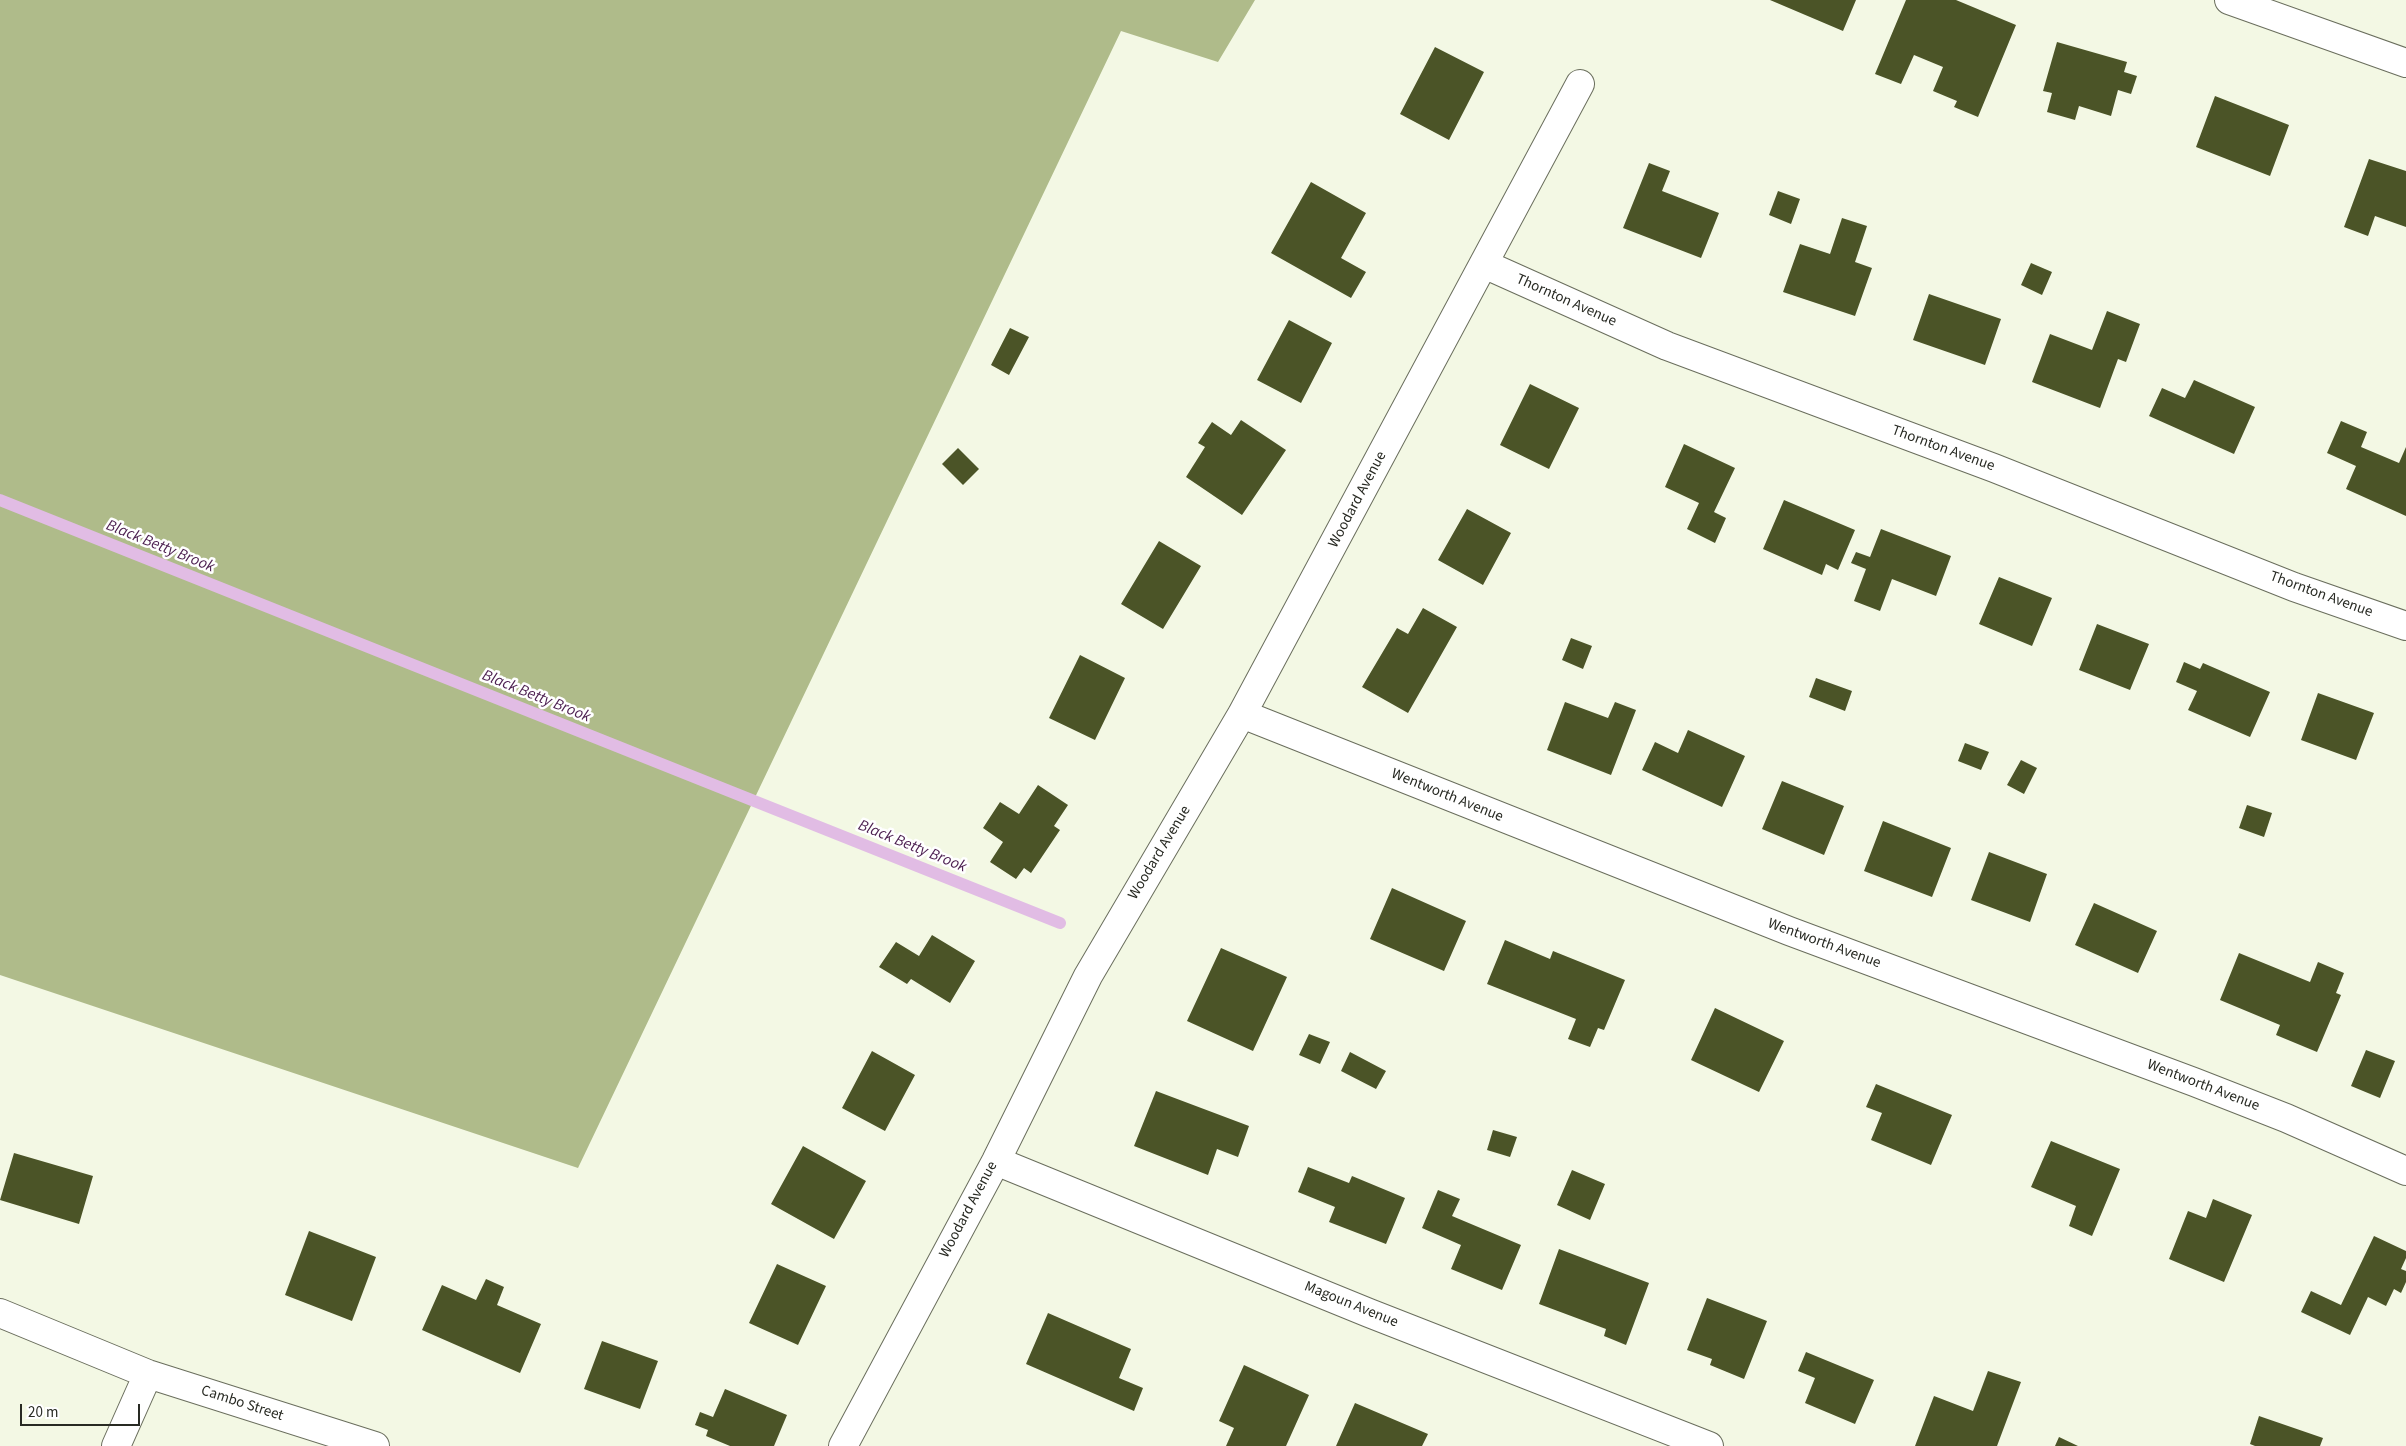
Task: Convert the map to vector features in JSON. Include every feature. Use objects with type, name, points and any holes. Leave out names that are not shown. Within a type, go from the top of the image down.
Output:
[{"type":"street","points":[[2229,0],[2406,63]]},
{"type":"street","name":"Woodard Avenue","points":[[843,1446],[996,1161],[1088,976],[1242,714],[1580,84]]},
{"type":"street","name":"Thornton Avenue","points":[[1484,264],[1667,346],[1994,468],[2294,587],[2406,626]]},
{"type":"street","name":"Wentworth Avenue","points":[[1242,714],[1780,928],[2222,1092],[2406,1171]]},
{"type":"street","name":"Magoun Avenue","points":[[996,1161],[1360,1309],[1709,1446]]},
{"type":"street","name":"Cambo Street","points":[[0,1313],[148,1374],[375,1446]]},
{"type":"street","points":[[116,1446],[148,1374]]},
{"type":"green space","points":[[0,0],[1255,0],[1218,62],[1121,31],[578,1168],[0,975]]},
{"type":"building","points":[[1770,0],[1856,0],[1843,31]]},
{"type":"building","points":[[1906,0],[1956,0],[2016,25],[1978,117],[1954,107],[1957,101],[1933,91],[1943,67],[1914,55],[1901,84],[1875,74]]},
{"type":"building","points":[[2057,42],[2127,62],[2124,72],[2137,76],[2131,94],[2118,90],[2111,116],[2079,106],[2075,120],[2047,112],[2052,93],[2043,91]]},
{"type":"building","points":[[1435,47],[1484,72],[1449,140],[1400,114]]},
{"type":"building","points":[[2215,96],[2289,125],[2270,176],[2196,147]]},
{"type":"building","points":[[2369,159],[2406,171],[2406,227],[2375,216],[2368,236],[2344,227]]},
{"type":"building","points":[[1649,163],[1670,171],[1662,191],[1719,213],[1701,258],[1623,228]]},
{"type":"building","points":[[1311,182],[1366,213],[1341,258],[1366,272],[1351,298],[1271,253]]},
{"type":"building","points":[[1778,191],[1800,199],[1791,224],[1769,215]]},
{"type":"building","points":[[1842,218],[1867,226],[1855,262],[1872,268],[1855,316],[1783,292],[1800,244],[1830,254]]},
{"type":"building","points":[[2031,263],[2052,272],[2042,295],[2021,285]]},
{"type":"building","points":[[1929,294],[2001,319],[1985,365],[1913,340]]},
{"type":"building","points":[[2107,311],[2140,324],[2126,362],[2118,359],[2100,408],[2032,382],[2050,334],[2092,350]]},
{"type":"building","points":[[1289,320],[1332,343],[1301,403],[1257,380]]},
{"type":"building","points":[[1010,328],[1029,337],[1009,375],[991,365]]},
{"type":"building","points":[[2194,380],[2255,407],[2234,454],[2149,416],[2162,388],[2185,398]]},
{"type":"building","points":[[1530,384],[1579,408],[1549,469],[1500,445]]},
{"type":"building","points":[[1241,420],[1286,450],[1242,515],[1186,477],[1205,447],[1198,443],[1212,422],[1231,435]]},
{"type":"building","points":[[2341,421],[2367,432],[2361,447],[2399,463],[2406,447],[2406,516],[2346,489],[2356,466],[2327,453]]},
{"type":"building","points":[[1684,444],[1735,468],[1714,512],[1726,518],[1715,543],[1687,529],[1699,503],[1665,487]]},
{"type":"building","points":[[958,448],[979,469],[963,485],[942,464]]},
{"type":"building","points":[[1784,500],[1855,530],[1838,570],[1826,564],[1822,575],[1763,549]]},
{"type":"building","points":[[1467,509],[1511,533],[1483,585],[1438,560]]},
{"type":"building","points":[[1881,529],[1951,556],[1936,596],[1892,579],[1880,611],[1854,601],[1866,569],[1851,563],[1856,552],[1870,557]]},
{"type":"building","points":[[1159,541],[1201,566],[1163,629],[1121,604]]},
{"type":"building","points":[[1999,577],[2052,598],[2032,646],[1979,624]]},
{"type":"building","points":[[1423,608],[1457,627],[1408,713],[1362,687],[1397,628],[1408,634]]},
{"type":"building","points":[[2097,624],[2149,644],[2130,690],[2079,670]]},
{"type":"building","points":[[1571,638],[1592,646],[1583,669],[1562,660]]},
{"type":"building","points":[[1080,655],[1125,678],[1095,740],[1049,718]]},
{"type":"building","points":[[2184,662],[2200,669],[2203,663],[2270,692],[2250,737],[2188,710],[2197,691],[2176,682]]},
{"type":"building","points":[[1816,678],[1852,691],[1845,711],[1809,697]]},
{"type":"building","points":[[2318,693],[2374,713],[2356,760],[2301,740]]},
{"type":"building","points":[[1565,702],[1608,718],[1615,702],[1636,710],[1611,775],[1547,750]]},
{"type":"building","points":[[1688,730],[1745,756],[1722,807],[1642,770],[1655,742],[1678,753]]},
{"type":"building","points":[[1965,743],[1989,752],[1981,770],[1958,761]]},
{"type":"building","points":[[2021,760],[2037,768],[2024,794],[2007,785]]},
{"type":"building","points":[[1782,781],[1844,806],[1824,855],[1762,829]]},
{"type":"building","points":[[1038,785],[1068,805],[1054,826],[1060,830],[1031,873],[1024,868],[1016,879],[990,862],[1003,842],[983,828],[1000,802],[1019,814]]},
{"type":"building","points":[[2247,805],[2272,813],[2264,837],[2239,828]]},
{"type":"building","points":[[1883,821],[1951,848],[1932,897],[1864,871]]},
{"type":"building","points":[[1989,852],[2047,874],[2030,922],[1971,900]]},
{"type":"building","points":[[1392,888],[1466,921],[1444,971],[1370,939]]},
{"type":"building","points":[[2094,903],[2157,931],[2138,973],[2075,945]]},
{"type":"building","points":[[932,935],[975,961],[950,1003],[911,979],[907,984],[879,967],[896,942],[919,956]]},
{"type":"building","points":[[1505,940],[1550,959],[1553,951],[1625,980],[1604,1030],[1598,1028],[1590,1047],[1568,1039],[1576,1019],[1487,984]]},
{"type":"building","points":[[1221,948],[1287,977],[1253,1051],[1187,1021]]},
{"type":"building","points":[[2239,953],[2310,982],[2318,962],[2344,973],[2336,993],[2341,995],[2317,1052],[2276,1035],[2280,1025],[2220,1000]]},
{"type":"building","points":[[1715,1008],[1784,1041],[1759,1092],[1691,1060]]},
{"type":"building","points":[[1309,1034],[1330,1042],[1320,1064],[1299,1055]]},
{"type":"building","points":[[2366,1050],[2395,1061],[2380,1098],[2351,1086]]},
{"type":"building","points":[[872,1051],[915,1075],[885,1131],[842,1108]]},
{"type":"building","points":[[1350,1052],[1386,1071],[1376,1089],[1341,1071]]},
{"type":"building","points":[[1876,1084],[1952,1115],[1931,1165],[1871,1140],[1882,1113],[1866,1107]]},
{"type":"building","points":[[1156,1091],[1249,1126],[1238,1157],[1217,1149],[1208,1175],[1134,1146]]},
{"type":"building","points":[[1493,1130],[1517,1137],[1510,1157],[1487,1150]]},
{"type":"building","points":[[2051,1141],[2120,1169],[2092,1236],[2069,1226],[2076,1206],[2031,1187]]},
{"type":"building","points":[[803,1146],[866,1181],[834,1239],[771,1204]]},
{"type":"building","points":[[14,1153],[93,1176],[79,1224],[0,1200]]},
{"type":"building","points":[[1308,1167],[1349,1183],[1352,1176],[1405,1198],[1386,1244],[1329,1222],[1335,1207],[1298,1192]]},
{"type":"building","points":[[1572,1170],[1605,1184],[1590,1220],[1557,1205]]},
{"type":"building","points":[[1438,1190],[1460,1199],[1452,1216],[1521,1245],[1502,1290],[1451,1269],[1461,1245],[1422,1228]]},
{"type":"building","points":[[2213,1199],[2252,1215],[2224,1282],[2169,1259],[2188,1211],[2206,1218]]},
{"type":"building","points":[[309,1231],[376,1257],[352,1321],[285,1295]]},
{"type":"building","points":[[2374,1236],[2406,1251],[2406,1258],[2401,1269],[2406,1271],[2406,1282],[2401,1293],[2394,1289],[2386,1306],[2368,1297],[2350,1335],[2301,1312],[2311,1291],[2341,1305]]},
{"type":"building","points":[[1559,1249],[1649,1283],[1626,1345],[1604,1336],[1606,1329],[1539,1304]]},
{"type":"building","points":[[777,1264],[826,1286],[798,1345],[749,1323]]},
{"type":"building","points":[[486,1279],[504,1287],[497,1305],[541,1324],[520,1373],[422,1330],[442,1285],[476,1300]]},
{"type":"building","points":[[1707,1298],[1767,1321],[1744,1379],[1710,1365],[1712,1359],[1687,1350]]},
{"type":"building","points":[[1048,1313],[1131,1349],[1119,1378],[1143,1388],[1134,1411],[1026,1364]]},
{"type":"building","points":[[602,1341],[658,1361],[640,1409],[584,1389]]},
{"type":"building","points":[[1806,1352],[1874,1380],[1855,1424],[1805,1403],[1815,1378],[1798,1371]]},
{"type":"building","points":[[1244,1365],[1309,1395],[1286,1446],[1226,1446],[1234,1428],[1219,1421]]},
{"type":"building","points":[[1988,1371],[2021,1382],[1997,1446],[1915,1446],[1934,1396],[1973,1411]]},
{"type":"building","points":[[725,1389],[787,1415],[774,1446],[730,1446],[706,1436],[708,1430],[695,1425],[700,1412],[713,1417]]},
{"type":"building","points":[[1355,1403],[1428,1434],[1422,1446],[1336,1446]]},
{"type":"building","points":[[2259,1416],[2323,1438],[2320,1446],[2255,1446],[2250,1444]]},
{"type":"building","points":[[2059,1437],[2078,1446],[2055,1446]]},
{"type":"waterway","name":"Black Betty Brook","points":[[0,500],[1060,923]]}]
